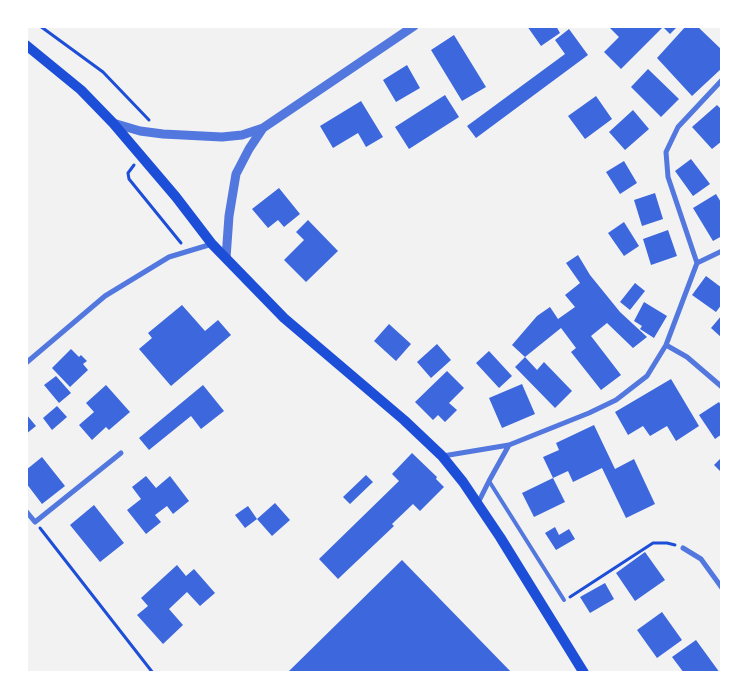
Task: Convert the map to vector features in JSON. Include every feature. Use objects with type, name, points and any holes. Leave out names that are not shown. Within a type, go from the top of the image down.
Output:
[{"type":"main road","points":[[26,45],[82,90],[141,155],[212,244],[284,318],[404,420],[442,456],[478,503],[584,673]]},
{"type":"street","points":[[113,123],[140,131],[162,134],[222,137],[242,135],[263,128],[414,26]]},
{"type":"street","points":[[442,456],[510,445],[590,413],[616,400],[647,376],[666,345],[697,263],[668,177],[666,152],[678,127],[722,80]]},
{"type":"street","points":[[226,258],[229,216],[236,174],[263,128]]},
{"type":"street","points":[[26,363],[105,296],[169,257],[212,244]]},
{"type":"street","points":[[697,263],[722,251]]},
{"type":"street","points":[[666,345],[687,357],[722,387]]},
{"type":"street","points":[[478,503],[510,445]]},
{"type":"street","points":[[26,511],[34,522],[121,453]]},
{"type":"street","points":[[683,548],[701,559],[722,588]]},
{"type":"lane","points":[[489,481],[564,600]]},
{"type":"path","points":[[40,26],[103,72],[149,120],[160,124],[162,134]]},
{"type":"path","points":[[141,155],[128,173],[129,179],[189,252]]},
{"type":"path","points":[[34,522],[153,673]]},
{"type":"path","points":[[564,600],[654,543],[667,542],[683,548]]},
{"type":"building","points":[[527,26],[556,26],[560,33],[541,46]]},
{"type":"building","points":[[608,26],[678,26],[670,34],[663,27],[621,69],[604,52],[619,37]]},
{"type":"building","points":[[686,26],[697,26],[722,50],[722,68],[692,96],[657,58]]},
{"type":"building","points":[[569,29],[588,55],[476,138],[467,126],[565,54],[555,40]]},
{"type":"building","points":[[454,35],[486,87],[462,101],[431,50]]},
{"type":"building","points":[[407,65],[420,88],[396,102],[383,80]]},
{"type":"building","points":[[648,69],[679,99],[661,117],[631,87]]},
{"type":"building","points":[[445,95],[459,117],[409,149],[395,127]]},
{"type":"building","points":[[596,96],[612,119],[585,139],[568,116]]},
{"type":"building","points":[[361,101],[383,137],[366,147],[358,133],[333,148],[320,126]]},
{"type":"building","points":[[717,105],[722,110],[722,141],[712,149],[692,127]]},
{"type":"building","points":[[633,110],[649,129],[625,150],[609,132]]},
{"type":"building","points":[[691,159],[710,184],[693,196],[675,171]]},
{"type":"building","points":[[624,161],[637,183],[620,194],[606,172]]},
{"type":"building","points":[[279,188],[300,214],[284,227],[278,220],[268,228],[252,209]]},
{"type":"building","points":[[655,193],[663,219],[642,226],[634,200]]},
{"type":"building","points":[[716,194],[722,204],[722,236],[713,241],[693,208]]},
{"type":"building","points":[[308,220],[338,251],[306,282],[284,260],[304,240],[296,232]]},
{"type":"building","points":[[624,222],[639,246],[624,256],[608,233]]},
{"type":"building","points":[[668,230],[677,256],[651,265],[643,239]]},
{"type":"building","points":[[578,255],[590,275],[620,312],[647,337],[633,348],[607,323],[591,336],[621,375],[601,390],[571,352],[576,348],[561,328],[525,357],[512,345],[537,316],[550,307],[558,319],[575,307],[565,295],[580,283],[566,263]]},
{"type":"building","points":[[706,276],[722,288],[722,304],[716,312],[692,295]]},
{"type":"building","points":[[635,283],[645,291],[630,310],[620,302]]},
{"type":"building","points":[[644,302],[667,316],[654,338],[640,329],[642,326],[634,321]]},
{"type":"building","points":[[182,305],[205,331],[218,320],[231,335],[171,386],[139,349],[152,338],[148,333]]},
{"type":"building","points":[[722,315],[722,338],[711,328]]},
{"type":"building","points":[[389,324],[411,344],[396,361],[374,341]]},
{"type":"building","points":[[437,344],[451,360],[431,378],[417,362]]},
{"type":"building","points":[[71,349],[79,357],[81,355],[87,361],[83,364],[88,370],[70,387],[52,368]]},
{"type":"building","points":[[489,351],[512,376],[499,388],[476,363]]},
{"type":"building","points":[[525,357],[537,370],[544,362],[572,391],[555,408],[515,367]]},
{"type":"building","points":[[447,371],[464,388],[449,403],[457,410],[445,422],[438,415],[433,420],[415,402]]},
{"type":"building","points":[[56,376],[71,393],[59,403],[44,385]]},
{"type":"building","points":[[671,379],[699,426],[676,441],[667,426],[650,436],[643,426],[628,435],[615,412]]},
{"type":"building","points":[[522,384],[535,414],[502,428],[489,398]]},
{"type":"building","points":[[106,385],[130,412],[109,430],[106,427],[92,440],[79,425],[94,412],[86,403]]},
{"type":"building","points":[[203,385],[224,411],[201,429],[191,416],[149,450],[139,438]]},
{"type":"building","points":[[719,402],[722,407],[722,434],[715,439],[699,415]]},
{"type":"building","points":[[57,406],[67,417],[52,430],[43,418]]},
{"type":"building","points":[[26,414],[36,426],[26,434]]},
{"type":"building","points":[[594,425],[615,469],[634,459],[655,504],[626,518],[602,468],[573,482],[568,471],[553,478],[543,457],[559,450],[556,443]]},
{"type":"building","points":[[412,453],[437,477],[436,479],[444,487],[420,511],[413,504],[392,524],[394,526],[338,579],[319,559],[399,481],[392,474]]},
{"type":"building","points":[[42,457],[65,486],[42,504],[26,483],[26,470]]},
{"type":"building","points":[[722,457],[722,473],[714,465]]},
{"type":"building","points":[[366,475],[373,482],[350,504],[343,497]]},
{"type":"building","points":[[146,476],[156,488],[170,476],[189,501],[173,514],[167,506],[155,515],[161,522],[146,534],[127,510],[141,499],[132,487]]},
{"type":"building","points":[[553,478],[565,502],[534,517],[522,493]]},
{"type":"building","points":[[275,503],[290,520],[272,536],[257,519]]},
{"type":"building","points":[[94,505],[124,543],[100,562],[70,525]]},
{"type":"building","points":[[248,506],[257,519],[245,528],[235,515]]},
{"type":"building","points":[[555,527],[559,535],[569,529],[575,539],[556,550],[545,533]]},
{"type":"building","points":[[645,552],[665,580],[635,601],[616,573]]},
{"type":"building","points":[[402,560],[512,673],[287,673]]},
{"type":"building","points":[[177,565],[186,576],[194,569],[215,593],[200,606],[187,592],[169,609],[183,625],[163,644],[137,615],[148,606],[141,598]]},
{"type":"building","points":[[605,583],[614,599],[590,613],[580,597]]},
{"type":"building","points":[[662,612],[682,640],[657,658],[637,630]]},
{"type":"building","points":[[696,640],[720,673],[684,673],[672,657]]}]
